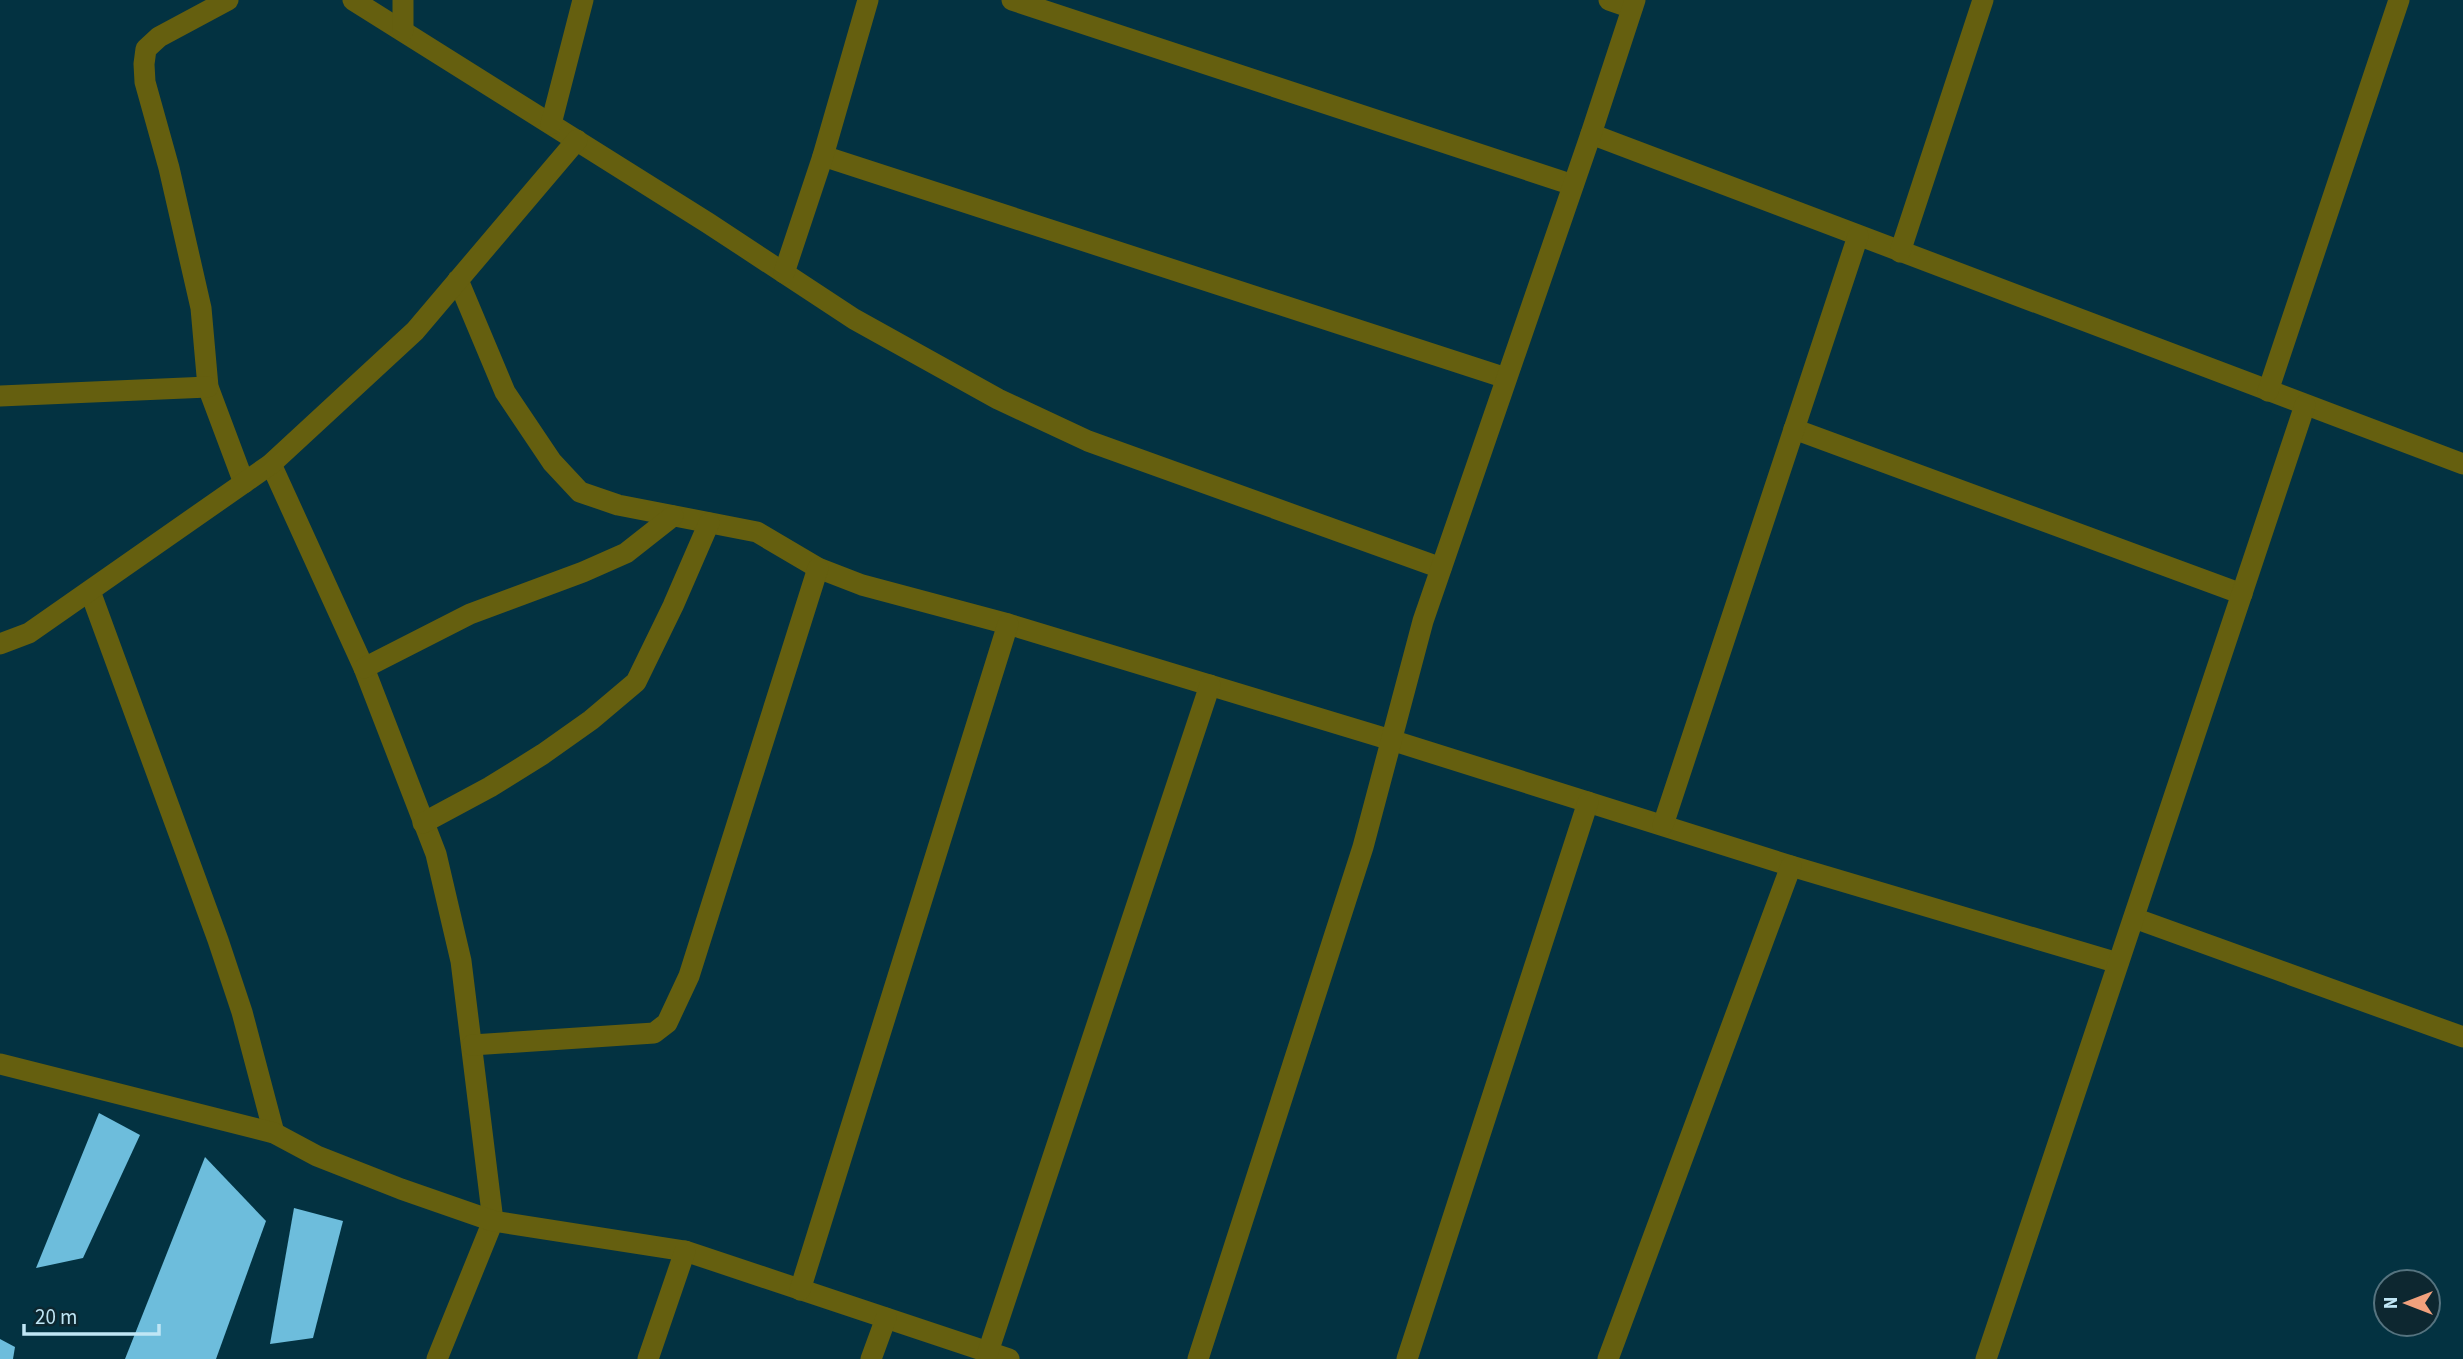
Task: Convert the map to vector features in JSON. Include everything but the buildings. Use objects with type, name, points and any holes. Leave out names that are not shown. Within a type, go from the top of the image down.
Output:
[{"type":"street","points":[[228,0],[159,37],[146,50],[144,64],[145,82],[169,168],[201,308],[208,387],[244,484]]},
{"type":"street","points":[[353,0],[577,140],[854,319],[998,400],[1088,441],[1441,568]]},
{"type":"street","points":[[402,0],[403,31]]},
{"type":"street","points":[[551,124],[583,0]]},
{"type":"street","points":[[784,273],[823,156],[868,0]]},
{"type":"street","points":[[1012,0],[1573,185]]},
{"type":"street","points":[[1198,1359],[1363,847],[1423,621],[1591,134],[1633,4],[1609,0]]},
{"type":"street","points":[[1900,252],[1983,0]]},
{"type":"street","points":[[2268,391],[2399,0]]},
{"type":"street","points":[[1591,134],[2463,464]]},
{"type":"street","points":[[0,644],[29,633],[271,464],[415,331],[577,140]]},
{"type":"street","points":[[823,156],[1506,377]]},
{"type":"street","points":[[1663,825],[1858,236]]},
{"type":"street","points":[[458,280],[505,392],[552,461],[580,492],[618,505],[757,532],[818,568],[862,585],[1008,624],[1391,740],[1791,866],[2118,963]]},
{"type":"street","points":[[0,396],[208,387]]},
{"type":"street","points":[[1986,1359],[2305,405]]},
{"type":"street","points":[[1794,429],[2242,594]]},
{"type":"street","points":[[271,464],[364,668],[436,854],[461,961],[493,1222],[437,1359]]},
{"type":"street","points":[[364,668],[470,614],[626,553],[673,516]]},
{"type":"street","points":[[423,822],[490,788],[543,754],[591,719],[636,681],[673,606],[709,523]]},
{"type":"street","points":[[472,1045],[654,1033],[667,1023],[689,976],[818,568]]},
{"type":"street","points":[[90,591],[218,940],[242,1012],[274,1133]]},
{"type":"street","points":[[800,1290],[1008,624]]},
{"type":"street","points":[[0,1064],[274,1133],[317,1156],[493,1222],[685,1251],[999,1356],[1210,685]]},
{"type":"street","points":[[1407,1359],[1588,802]]},
{"type":"street","points":[[1608,1359],[1791,866]]},
{"type":"street","points":[[2134,918],[2463,1037]]},
{"type":"street","points":[[648,1359],[685,1251]]},
{"type":"street","points":[[872,1359],[886,1318]]}]
